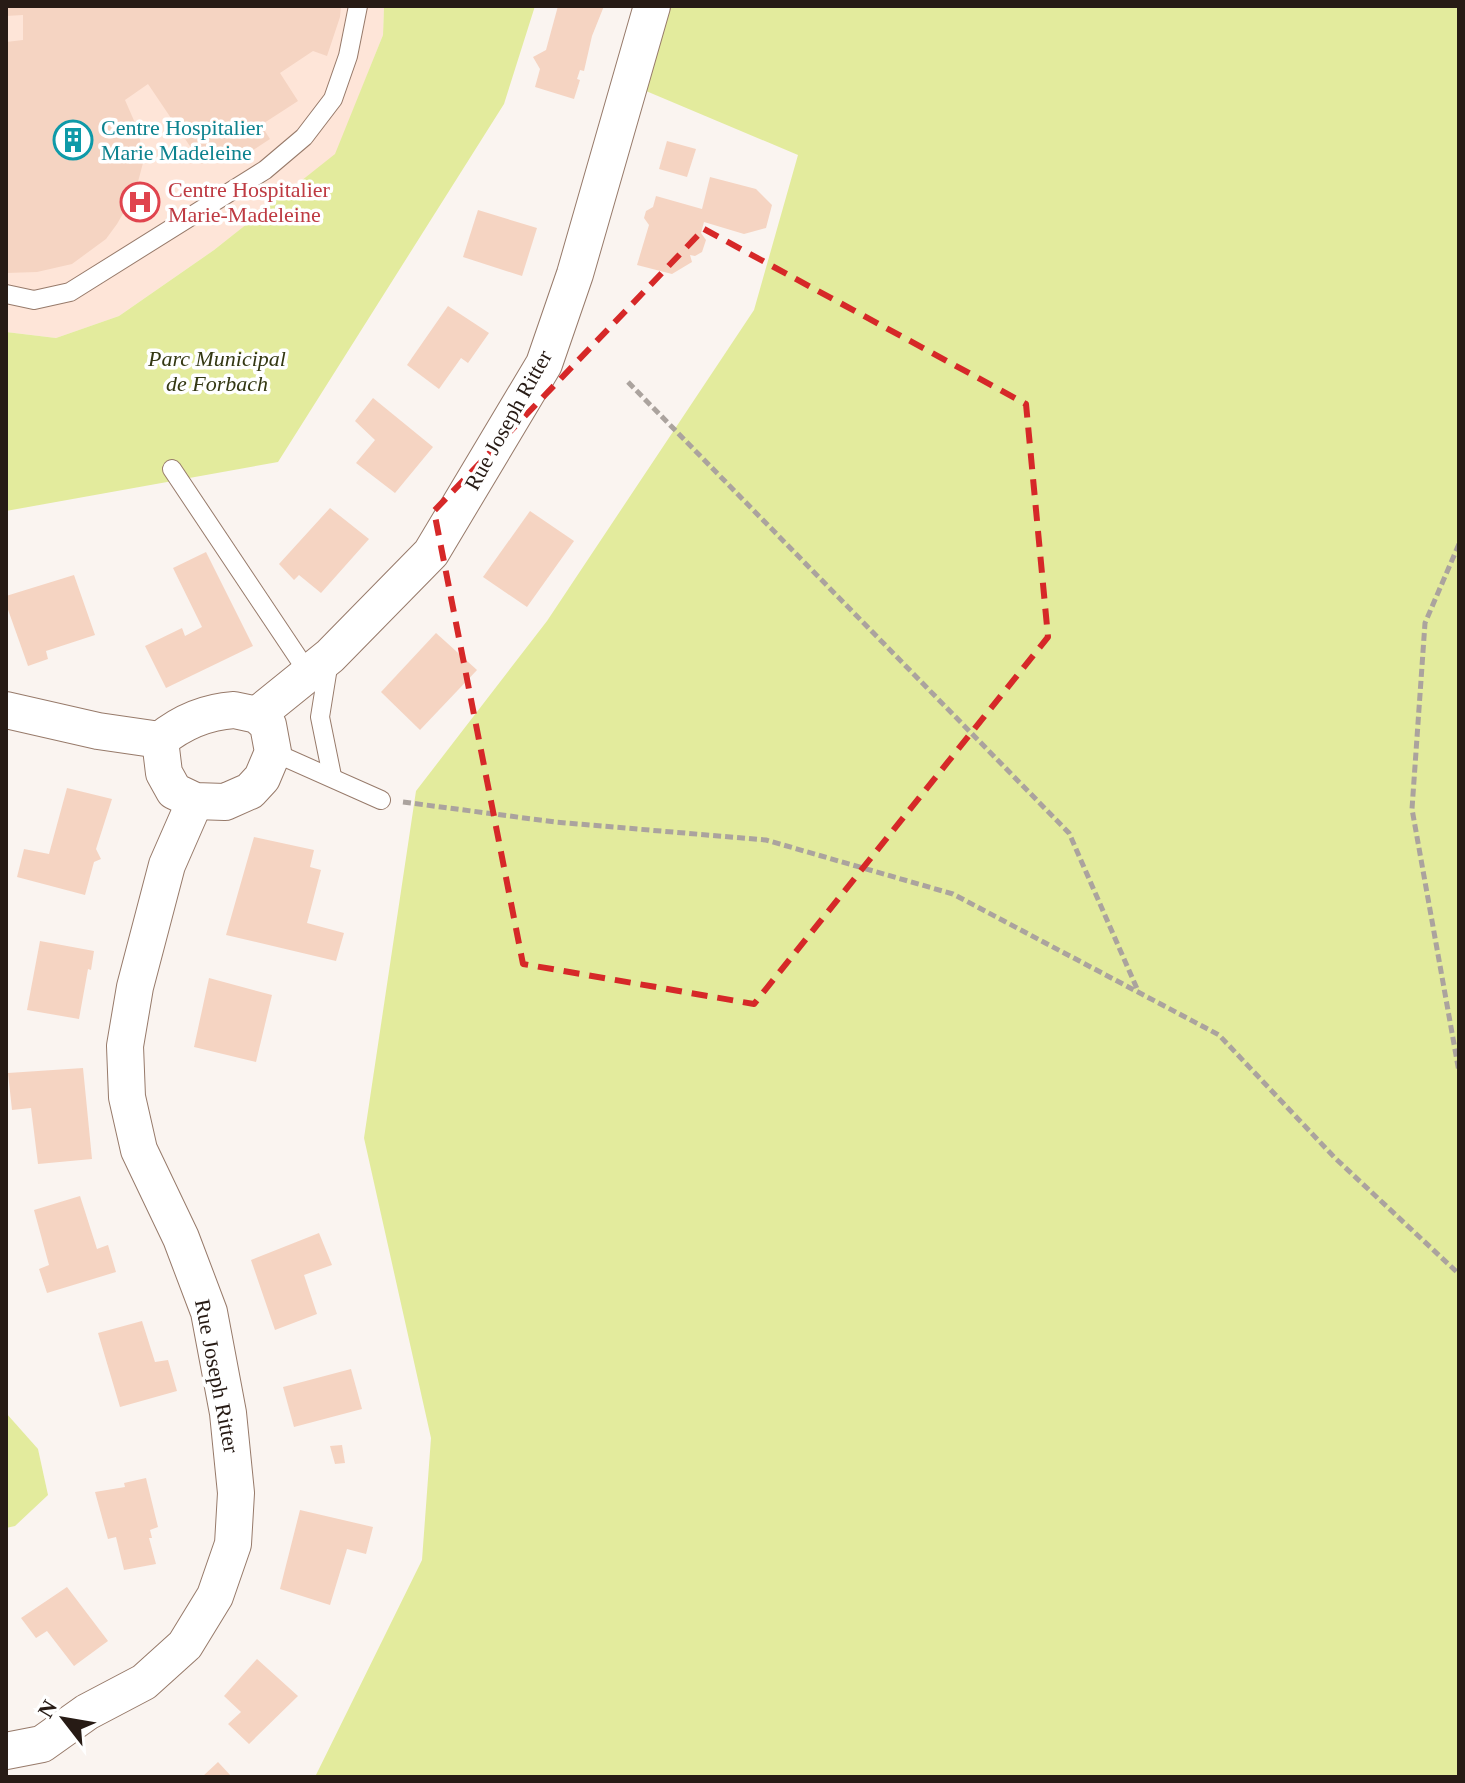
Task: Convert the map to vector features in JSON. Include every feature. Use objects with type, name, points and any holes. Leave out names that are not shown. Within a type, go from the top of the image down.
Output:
[{"type":"street","name":"Rue Joseph Ritter","points":[[257,715],[319,665],[431,553],[544,364],[575,274],[652,6]]},
{"type":"street","points":[[6,710],[98,731],[160,740],[179,724],[234,710],[257,715],[268,725],[273,752],[262,778],[250,791],[225,802],[195,801],[174,791],[164,773],[160,740]]},
{"type":"street","name":"Rue Joseph Ritter","points":[[6,1751],[42,1744],[87,1712],[144,1682],[185,1645],[215,1596],[233,1544],[236,1493],[228,1413],[209,1312],[181,1238],[139,1150],[127,1097],[125,1046],[135,987],[167,865],[195,801]]},
{"type":"street","points":[[29,1777],[42,1744]]},
{"type":"lane","points":[[6,294],[34,300],[70,292],[265,170],[304,137],[333,99],[348,56],[358,6]]},
{"type":"lane","points":[[172,469],[319,665],[320,717],[332,776]]},
{"type":"lane","points":[[273,752],[381,800]]},
{"type":"path","points":[[628,382],[1069,833],[1138,992]]},
{"type":"path","points":[[1459,544],[1425,623],[1412,809],[1459,1072]]},
{"type":"path","points":[[381,800],[555,822],[766,840],[953,894],[1219,1035],[1335,1158],[1459,1274]]},
{"type":"highlighted area","points":[[704,229],[1026,404],[1048,637],[754,1004],[523,964],[434,511]]},
{"type":"shaded area","name":"Centre Hospitalier Marie-Madeleine","points":[[6,6],[384,6],[383,35],[336,154],[214,250],[119,316],[56,338],[6,332]]},
{"type":"green space","name":"Parc Municipal de Forbach","points":[[384,6],[535,6],[504,104],[278,462],[6,511],[6,332],[56,338],[119,316],[214,250],[335,154],[383,35]]},
{"type":"green space","points":[[669,6],[1459,6],[1459,1777],[315,1777],[422,1560],[431,1438],[364,1138],[416,791],[547,621],[754,310],[798,155],[646,91]]},
{"type":"green space","points":[[6,1413],[38,1449],[48,1495],[15,1526],[6,1528]]},
{"type":"building","name":"Centre Hospitalier Marie Madeleine","points":[[6,6],[341,6],[327,56],[313,51],[280,73],[298,101],[261,125],[270,139],[241,158],[232,144],[202,164],[148,84],[125,100],[139,132],[143,163],[135,193],[117,224],[106,239],[72,264],[37,272],[6,273],[6,42],[23,40],[23,15],[6,16]]},
{"type":"building","points":[[558,6],[604,6],[592,36],[584,71],[580,70],[577,79],[580,80],[574,99],[535,87],[540,69],[533,57],[546,50]]},
{"type":"building","points":[[667,141],[696,149],[687,177],[659,169]]},
{"type":"building","points":[[710,177],[756,189],[772,205],[766,228],[744,234],[704,222],[701,233],[706,240],[702,252],[690,255],[692,262],[672,274],[637,265],[649,225],[644,218],[646,211],[653,207],[656,196],[702,209]]},
{"type":"building","points":[[478,210],[537,228],[522,276],[463,257]]},
{"type":"building","points":[[448,306],[489,333],[468,363],[461,358],[439,389],[407,365]]},
{"type":"building","points":[[373,398],[433,447],[395,493],[356,463],[375,440],[355,421]]},
{"type":"building","points":[[330,508],[369,539],[321,593],[299,575],[294,580],[279,564]]},
{"type":"building","points":[[530,511],[574,541],[527,607],[483,577]]},
{"type":"building","points":[[206,552],[253,646],[166,688],[145,646],[182,628],[185,636],[202,627],[173,568]]},
{"type":"building","points":[[74,575],[95,635],[46,651],[48,659],[28,666],[6,596]]},
{"type":"building","points":[[436,633],[477,670],[420,730],[381,692]]},
{"type":"building","points":[[67,788],[112,799],[96,849],[101,859],[94,862],[85,895],[17,877],[24,849],[49,854]]},
{"type":"building","points":[[254,837],[314,850],[310,867],[321,870],[307,923],[344,933],[336,961],[226,935]]},
{"type":"building","points":[[40,941],[94,951],[79,1019],[27,1010]]},
{"type":"building","points":[[209,978],[272,995],[256,1062],[194,1047]]},
{"type":"building","points":[[83,1068],[92,1159],[38,1164],[31,1108],[12,1110],[8,1073]]},
{"type":"building","points":[[80,1196],[97,1249],[108,1245],[116,1272],[47,1293],[39,1269],[49,1265],[34,1210]]},
{"type":"building","points":[[319,1233],[332,1265],[304,1275],[317,1314],[275,1330],[251,1260]]},
{"type":"building","points":[[142,1321],[155,1362],[168,1360],[177,1391],[120,1407],[98,1333]]},
{"type":"building","points":[[351,1369],[362,1409],[294,1427],[283,1387]]},
{"type":"building","points":[[342,1445],[345,1463],[335,1464],[330,1446]]},
{"type":"building","points":[[146,1478],[158,1527],[150,1530],[152,1538],[149,1538],[156,1564],[124,1570],[116,1537],[108,1539],[95,1492],[125,1487],[124,1483]]},
{"type":"building","points":[[300,1510],[373,1527],[366,1554],[347,1549],[330,1605],[280,1589]]},
{"type":"building","points":[[67,1587],[108,1641],[74,1666],[47,1631],[36,1638],[21,1618]]},
{"type":"building","points":[[257,1659],[298,1696],[249,1744],[228,1724],[241,1712],[224,1696]]},
{"type":"building","points":[[218,1762],[232,1777],[202,1777]]},
{"type":"place","name":"Centre Hospitalier Marie Madeleine","points":[[73,140]]},
{"type":"place","name":"Centre Hospitalier Marie-Madeleine","points":[[140,202]]}]
